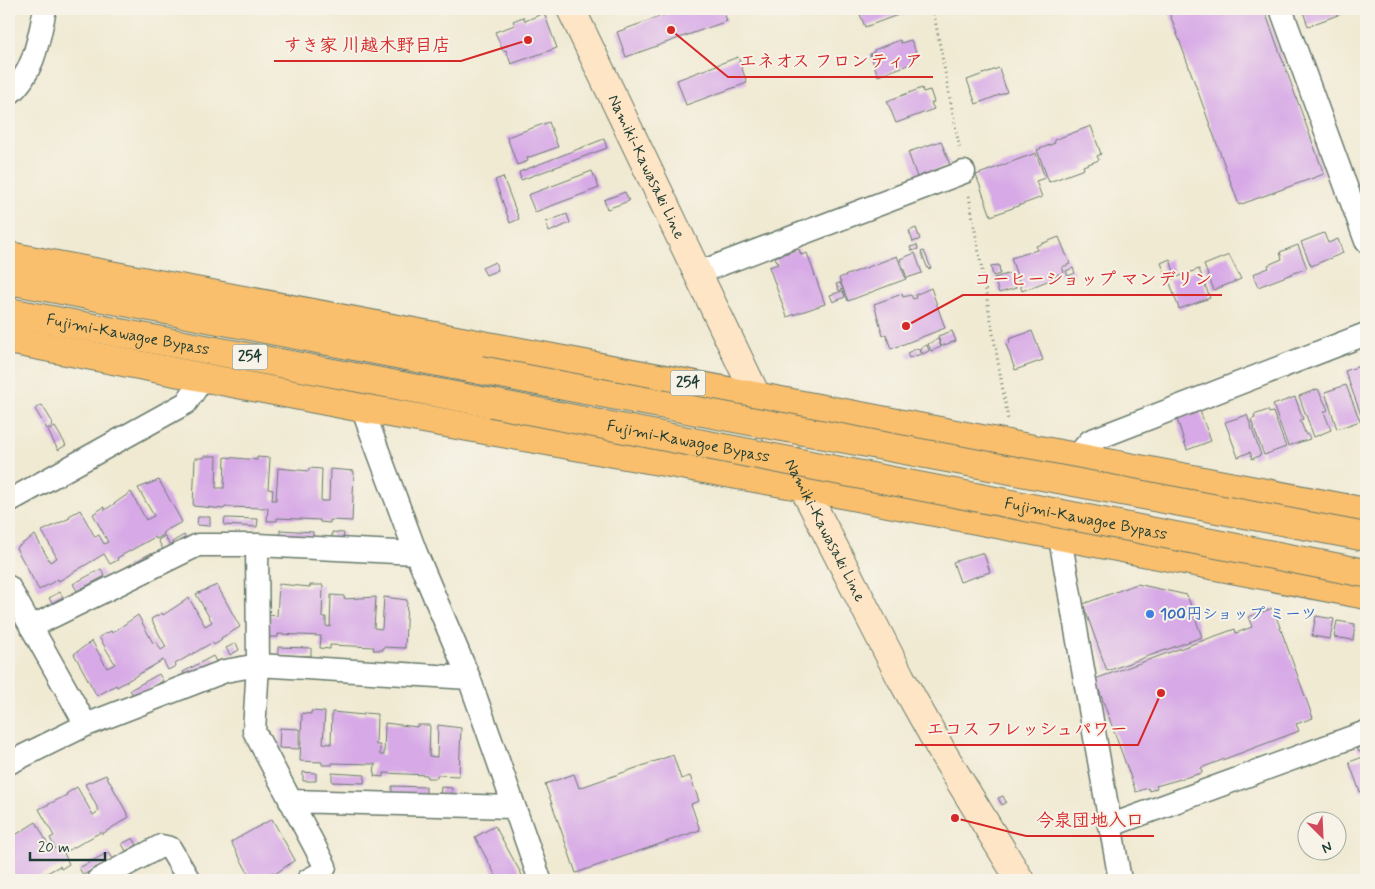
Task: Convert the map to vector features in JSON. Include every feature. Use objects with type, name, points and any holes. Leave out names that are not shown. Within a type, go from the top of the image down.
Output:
[{"type":"highway","name":"254","points":[[9,256],[601,368],[756,395],[1366,512]]},
{"type":"highway","name":"Fujimi-Kawagoe Bypass","points":[[9,280],[1366,537]]},
{"type":"highway","name":"Fujimi-Kawagoe Bypass","points":[[9,312],[492,403],[1366,581]]},
{"type":"highway","name":"254","points":[[9,340],[362,408],[805,487],[1060,538],[1366,581]]},
{"type":"main road","name":"Namiki-Kawasaki Line","points":[[571,9],[756,395],[911,696],[944,755],[1020,880]]},
{"type":"street","points":[[9,94],[16,88],[35,56],[45,9]]},
{"type":"street","points":[[1281,9],[1366,241]]},
{"type":"street","points":[[698,273],[964,172]]},
{"type":"street","points":[[1076,457],[1090,441],[1366,334]]},
{"type":"street","points":[[9,501],[186,403],[204,377]]},
{"type":"street","points":[[362,408],[416,553],[469,678],[540,880]]},
{"type":"street","points":[[1060,538],[1109,826],[1120,880]]},
{"type":"street","points":[[31,627],[198,545],[257,545],[416,553]]},
{"type":"street","points":[[257,545],[258,665],[254,731],[325,866],[323,872],[308,880]]},
{"type":"street","points":[[9,587],[86,725]]},
{"type":"street","points":[[9,763],[86,725],[226,671],[258,665],[469,678]]},
{"type":"street","points":[[1109,826],[1366,732]]},
{"type":"street","points":[[290,801],[513,807]]},
{"type":"street","points":[[98,880],[161,846],[170,848],[189,880]]},
{"type":"path","points":[[933,9],[1013,444]]},
{"type":"building","points":[[681,9],[723,9],[727,21],[626,57],[617,32]]},
{"type":"building","points":[[858,9],[905,9],[906,12],[865,27]]},
{"type":"building","points":[[1168,9],[1264,9],[1324,174],[1239,205]]},
{"type":"building","points":[[1302,9],[1345,9],[1346,12],[1308,26]]},
{"type":"building","points":[[544,13],[557,48],[511,64],[506,50],[503,51],[495,32],[515,25],[513,21],[523,17],[525,21]]},
{"type":"building","points":[[900,40],[901,43],[911,40],[917,54],[911,57],[913,63],[878,76],[870,54],[874,50]]},
{"type":"building","points":[[738,57],[747,83],[686,105],[677,80]]},
{"type":"building","points":[[999,68],[1007,92],[976,104],[967,80]]},
{"type":"building","points":[[922,88],[923,92],[930,90],[934,102],[931,103],[934,109],[896,123],[887,101]]},
{"type":"building","points":[[549,122],[558,147],[527,158],[528,161],[517,165],[507,137]]},
{"type":"building","points":[[1091,126],[1101,154],[1097,156],[1099,160],[1083,166],[1084,169],[1049,182],[1037,150],[1055,143],[1054,140]]},
{"type":"building","points":[[604,139],[607,148],[521,180],[519,172]]},
{"type":"building","points":[[941,141],[950,165],[917,177],[908,152]]},
{"type":"building","points":[[1036,153],[1045,178],[1036,181],[1042,197],[991,216],[976,175]]},
{"type":"building","points":[[592,171],[599,188],[535,212],[528,195]]},
{"type":"building","points":[[503,177],[519,219],[510,223],[495,180]]},
{"type":"building","points":[[625,192],[629,201],[607,209],[604,200]]},
{"type":"building","points":[[567,214],[570,223],[549,232],[546,222]]},
{"type":"building","points":[[916,228],[920,239],[913,242],[909,231]]},
{"type":"building","points":[[1324,233],[1328,243],[1338,239],[1343,253],[1311,266],[1301,242]]},
{"type":"building","points":[[1059,237],[1070,264],[1062,267],[1064,272],[1054,276],[1055,278],[1022,291],[1011,258],[1037,250],[1036,246]]},
{"type":"building","points":[[917,245],[918,249],[912,251],[910,247]]},
{"type":"building","points":[[1298,245],[1307,268],[1258,287],[1253,274],[1269,268],[1268,265],[1282,259],[1280,252]]},
{"type":"building","points":[[799,249],[801,255],[807,253],[825,304],[787,317],[769,267],[778,264],[775,257]]},
{"type":"building","points":[[924,251],[931,268],[928,269],[921,252]]},
{"type":"building","points":[[915,253],[922,273],[907,278],[900,259]]},
{"type":"building","points":[[1229,255],[1241,279],[1214,290],[1204,265]]},
{"type":"building","points":[[897,256],[906,279],[848,301],[839,278]]},
{"type":"building","points":[[1170,259],[1174,272],[1166,275],[1161,263]]},
{"type":"building","points":[[495,262],[498,270],[486,275],[482,268]]},
{"type":"building","points":[[999,265],[1000,274],[993,276],[991,266]]},
{"type":"building","points":[[1073,268],[1075,273],[1068,276],[1066,271]]},
{"type":"building","points":[[1199,269],[1210,298],[1179,309],[1169,280]]},
{"type":"building","points":[[1011,273],[1016,288],[999,293],[994,278]]},
{"type":"building","points":[[840,283],[843,289],[839,291],[836,284]]},
{"type":"building","points":[[931,288],[945,328],[891,349],[886,334],[883,336],[874,304],[902,294],[903,297],[911,295],[913,299],[916,298],[915,295]]},
{"type":"building","points":[[843,291],[845,297],[833,302],[830,295]]},
{"type":"building","points":[[952,331],[956,341],[941,346],[938,336]]},
{"type":"building","points":[[1032,331],[1043,360],[1015,370],[1006,344],[1010,343],[1009,339]]},
{"type":"building","points":[[938,339],[941,347],[931,351],[928,344]]},
{"type":"building","points":[[927,345],[929,351],[922,354],[920,348]]},
{"type":"building","points":[[918,348],[921,354],[909,358],[907,353]]},
{"type":"building","points":[[1363,365],[1364,369],[1366,369],[1366,419],[1363,420],[1345,371]]},
{"type":"building","points":[[1346,385],[1360,421],[1337,429],[1325,392]]},
{"type":"building","points":[[1318,389],[1328,410],[1324,412],[1331,430],[1314,437],[1299,396]]},
{"type":"building","points":[[1295,397],[1303,419],[1300,420],[1306,435],[1308,434],[1310,439],[1288,446],[1273,405]]},
{"type":"building","points":[[42,405],[53,423],[51,424],[53,426],[47,429],[35,409]]},
{"type":"building","points":[[1268,410],[1269,413],[1273,412],[1286,447],[1264,455],[1251,420],[1255,418],[1254,415]]},
{"type":"building","points":[[1200,411],[1211,441],[1187,450],[1177,419]]},
{"type":"building","points":[[1247,415],[1261,455],[1252,459],[1250,452],[1238,457],[1225,422]]},
{"type":"building","points":[[55,427],[66,445],[58,450],[48,431]]},
{"type":"building","points":[[204,456],[217,456],[216,488],[224,488],[225,457],[257,460],[257,457],[270,458],[268,489],[273,490],[272,500],[276,500],[278,468],[309,471],[309,468],[322,469],[321,501],[329,501],[330,469],[354,471],[352,521],[330,520],[330,523],[320,522],[320,520],[277,518],[277,521],[267,521],[268,508],[225,507],[224,509],[193,506],[195,458],[204,458]]},
{"type":"building","points":[[159,480],[182,522],[163,532],[164,535],[156,539],[155,537],[117,558],[118,560],[110,564],[104,554],[59,581],[58,579],[39,590],[16,548],[35,535],[50,562],[57,558],[42,531],[70,518],[69,516],[80,510],[95,537],[99,535],[104,544],[108,542],[93,514],[104,507],[105,510],[131,492],[146,520],[154,516],[138,488]]},
{"type":"building","points":[[198,517],[210,517],[210,526],[197,525]]},
{"type":"building","points":[[225,518],[258,519],[257,527],[224,525]]},
{"type":"building","points":[[280,530],[313,532],[313,539],[280,538]]},
{"type":"building","points":[[332,532],[344,533],[343,540],[332,540]]},
{"type":"building","points":[[184,535],[187,541],[175,548],[172,542]]},
{"type":"building","points":[[165,536],[172,550],[165,553],[158,540]]},
{"type":"building","points":[[151,553],[154,559],[129,573],[126,567]]},
{"type":"building","points":[[981,553],[984,554],[990,572],[960,582],[953,562]]},
{"type":"building","points":[[101,569],[105,576],[77,591],[73,584]]},
{"type":"building","points":[[279,584],[310,587],[310,585],[323,585],[322,617],[326,617],[326,626],[330,627],[331,595],[344,596],[344,599],[376,597],[374,628],[382,629],[384,597],[407,600],[405,648],[383,647],[383,650],[373,650],[374,647],[330,645],[330,649],[320,648],[321,636],[278,634],[278,637],[268,637],[269,615],[277,616]]},
{"type":"building","points":[[1137,584],[1187,595],[1202,637],[1107,671],[1083,604]]},
{"type":"building","points":[[217,585],[240,627],[221,638],[222,640],[214,645],[213,642],[168,670],[163,660],[117,687],[116,685],[97,696],[74,654],[92,641],[107,668],[115,664],[99,637],[111,631],[112,633],[138,615],[153,643],[156,641],[161,650],[166,647],[151,619],[162,613],[163,615],[189,598],[205,626],[212,622],[196,594]]},
{"type":"building","points":[[60,592],[63,597],[52,603],[49,598]]},
{"type":"building","points":[[1273,608],[1313,718],[1296,724],[1299,731],[1201,768],[1202,773],[1156,786],[1157,788],[1150,791],[1148,788],[1136,792],[1095,679],[1235,629],[1236,633],[1252,627],[1248,617]]},
{"type":"building","points":[[1316,616],[1334,619],[1330,639],[1312,636]]},
{"type":"building","points":[[1337,621],[1355,624],[1353,640],[1334,637]]},
{"type":"building","points":[[236,643],[239,650],[230,655],[226,648]]},
{"type":"building","points":[[278,647],[311,648],[311,656],[278,655]]},
{"type":"building","points":[[213,656],[217,663],[187,679],[183,672]]},
{"type":"building","points":[[159,674],[163,681],[134,697],[130,690]]},
{"type":"building","points":[[311,711],[325,712],[323,743],[331,744],[332,712],[364,715],[364,713],[377,714],[376,745],[380,745],[380,755],[384,755],[385,723],[417,727],[417,725],[430,725],[429,756],[437,757],[438,725],[461,728],[459,776],[437,775],[437,778],[427,778],[427,775],[384,773],[384,777],[374,776],[375,764],[332,763],[332,765],[322,765],[322,762],[300,761],[302,713],[311,714]]},
{"type":"building","points":[[280,728],[299,729],[299,749],[279,748]]},
{"type":"building","points":[[1366,742],[1366,749],[1359,752],[1356,746]]},
{"type":"building","points":[[673,755],[681,779],[690,776],[699,801],[691,804],[700,830],[576,873],[545,784],[574,774],[579,788]]},
{"type":"building","points":[[1366,756],[1366,790],[1360,792],[1349,762]]},
{"type":"building","points":[[303,772],[316,773],[316,781],[303,781]]},
{"type":"building","points":[[332,773],[365,775],[364,783],[332,782]]},
{"type":"building","points":[[106,775],[129,817],[102,834],[101,832],[64,853],[69,864],[61,869],[60,866],[34,880],[9,880],[9,873],[12,871],[9,864],[9,839],[36,822],[51,850],[55,848],[50,838],[54,836],[39,809],[67,795],[77,787],[93,815],[99,811],[85,784]]},
{"type":"building","points":[[392,786],[426,787],[426,795],[392,793]]},
{"type":"building","points":[[441,787],[452,788],[452,795],[440,795]]},
{"type":"building","points":[[1003,796],[1006,802],[1002,805],[998,798]]},
{"type":"building","points":[[272,819],[295,860],[275,874],[273,872],[259,880],[252,880],[231,842]]},
{"type":"building","points":[[495,826],[523,877],[517,880],[498,880],[475,837]]},
{"type":"building","points":[[133,838],[137,845],[126,851],[122,844]]},
{"type":"building","points":[[109,852],[113,859],[83,875],[79,868]]},
{"type":"place","name":"エネオス フロンティア","points":[[671,30]]},
{"type":"place","name":"すき家 川越木野目店","points":[[528,40]]},
{"type":"place","name":"コーヒーショップ マンデリン","points":[[906,326]]},
{"type":"place","name":"100円ショップ ミーツ","points":[[1150,614]]},
{"type":"place","name":"エコス フレッシュパワー","points":[[1161,693]]},
{"type":"place","name":"今泉団地入口","points":[[955,818]]}]
